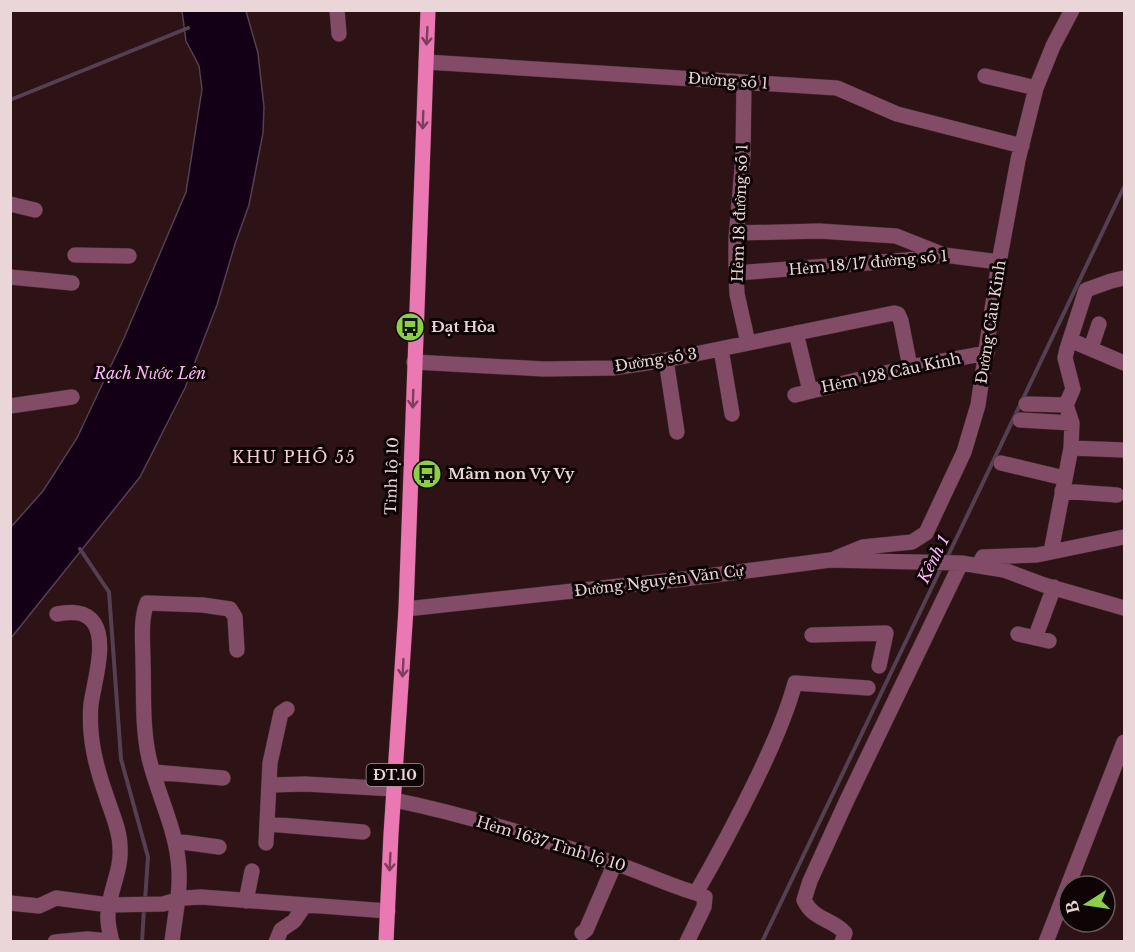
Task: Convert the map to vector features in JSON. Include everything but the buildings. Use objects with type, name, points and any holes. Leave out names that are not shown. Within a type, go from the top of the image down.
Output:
[{"type":"main road","name":"Tỉnh lộ 10","points":[[386,942],[406,609],[428,10]]},
{"type":"street","points":[[337,10],[339,34]]},
{"type":"street","name":"Đường Cầu Kinh","points":[[830,560],[863,547],[912,542],[926,533],[964,452],[978,405],[999,262],[1036,88],[1053,46],[1072,10]]},
{"type":"street","name":"Đường số 1","points":[[426,62],[837,88],[897,114],[1022,146]]},
{"type":"street","points":[[985,76],[1036,88]]},
{"type":"street","name":"Hẻm 18 đường số 1","points":[[744,82],[743,156],[736,273],[737,294],[748,343]]},
{"type":"street","points":[[10,204],[35,210]]},
{"type":"street","points":[[737,233],[819,231],[896,236],[944,255]]},
{"type":"street","points":[[75,255],[129,256]]},
{"type":"street","name":"Hẻm 18/17 đường số 1","points":[[736,273],[944,255],[999,262]]},
{"type":"street","points":[[10,277],[72,283]]},
{"type":"street","points":[[1051,552],[1071,448],[1072,423],[1066,405],[1073,389],[1065,358],[1086,290],[1111,280],[1125,278]]},
{"type":"street","name":"Đường số 3","points":[[414,362],[544,369],[613,368],[721,350],[894,313],[898,314],[901,321],[910,367]]},
{"type":"street","points":[[1091,348],[1100,324]]},
{"type":"street","name":"Hẻm 128 Cầu Kinh","points":[[796,333],[803,393],[910,367],[987,353]]},
{"type":"street","points":[[1070,340],[1125,363]]},
{"type":"street","points":[[721,350],[732,414]]},
{"type":"street","points":[[666,360],[677,432]]},
{"type":"street","points":[[10,406],[72,397]]},
{"type":"street","points":[[1026,404],[1066,405]]},
{"type":"street","points":[[1020,420],[1072,423]]},
{"type":"street","points":[[1071,448],[1125,450]]},
{"type":"street","points":[[1000,463],[1063,484],[1117,495]]},
{"type":"street","points":[[978,566],[983,557],[1038,555],[1125,537]]},
{"type":"street","name":"Đường Nguyễn Văn Cự","points":[[406,609],[684,579],[830,560],[961,563],[1004,570],[1125,608]]},
{"type":"street","points":[[842,942],[845,933],[839,926],[820,918],[809,910],[804,900],[810,881],[847,800],[961,563]]},
{"type":"street","points":[[1018,634],[1042,639],[1053,587]]},
{"type":"street","points":[[172,942],[170,902],[180,883],[175,841],[153,772],[144,732],[143,642],[147,603],[203,605],[230,609],[235,616],[237,650]]},
{"type":"street","points":[[55,942],[87,939],[112,941],[107,916],[118,872],[121,847],[117,825],[95,762],[91,738],[91,704],[100,638],[95,624],[87,616],[72,611],[57,614]]},
{"type":"street","points":[[812,634],[886,633],[879,666]]},
{"type":"street","points":[[687,942],[704,907],[700,895],[765,761],[789,707],[795,683],[868,688]]},
{"type":"street","points":[[266,843],[271,785],[270,763],[282,713],[287,709]]},
{"type":"street","points":[[1046,942],[1125,742]]},
{"type":"street","points":[[153,772],[223,778]]},
{"type":"street","name":"Hẻm 1637 Tỉnh lộ 10","points":[[271,785],[305,784],[394,795],[615,863],[700,895]]},
{"type":"street","points":[[268,824],[363,832]]},
{"type":"street","points":[[175,841],[219,847]]},
{"type":"street","points":[[582,933],[586,930],[615,863]]},
{"type":"street","points":[[246,901],[252,871]]},
{"type":"street","points":[[10,903],[39,906],[56,898],[109,905],[170,902],[201,897],[388,911]]},
{"type":"street","points":[[276,942],[281,930],[294,921],[305,905]]},
{"type":"water","name":"Rạch Nước Lên","points":[[182,11],[246,11],[258,53],[264,107],[263,133],[249,205],[217,305],[185,388],[140,477],[11,638],[11,527],[43,491],[77,438],[124,338],[186,192],[202,89],[199,66],[186,41]]},
{"type":"waterway","points":[[10,100],[188,28]]},
{"type":"waterway","name":"Kênh 1","points":[[946,560],[1124,187]]},
{"type":"waterway","points":[[80,549],[109,592],[121,759],[148,857],[145,900]]},
{"type":"waterway","name":"Kênh 1","points":[[762,942],[942,566]]},
{"type":"waterway","points":[[142,942],[144,908]]},
{"type":"place","name":"Đạt Hòa","points":[[410,327]]},
{"type":"place","name":"Mầm non Vy Vy","points":[[427,474]]},
{"type":"district","name":"KHU PHỐ 55","points":[[294,457]]}]
